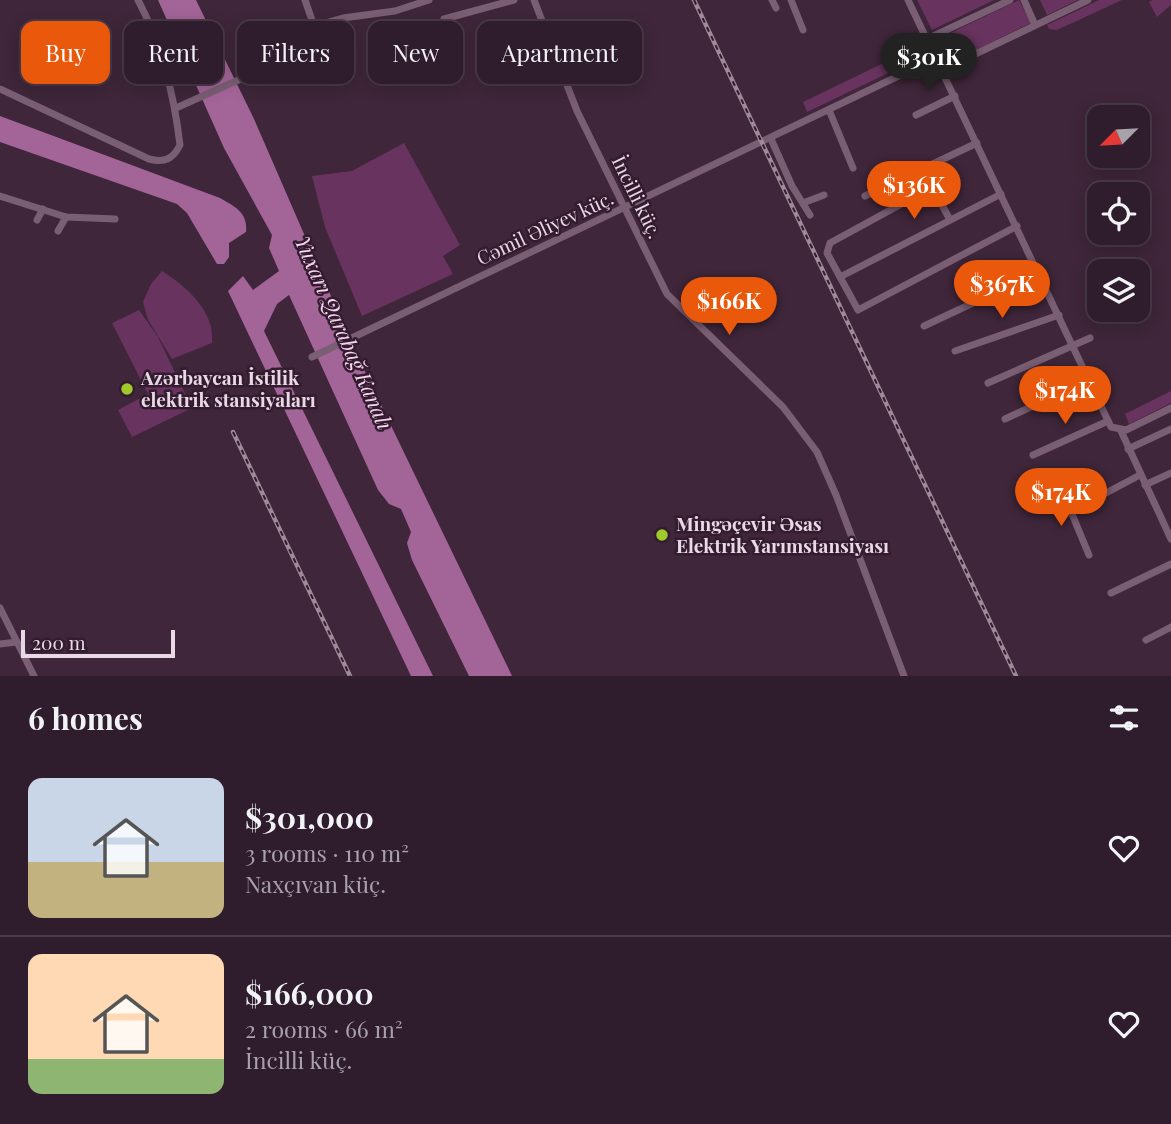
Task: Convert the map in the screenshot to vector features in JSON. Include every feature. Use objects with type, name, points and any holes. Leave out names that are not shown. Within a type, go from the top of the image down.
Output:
[{"type":"street","points":[[0,89],[149,159],[166,160],[175,155],[180,145],[176,107],[156,34],[138,0]]},
{"type":"street","points":[[305,0],[312,21]]},
{"type":"street","points":[[332,21],[395,10],[429,0]]},
{"type":"street","points":[[444,19],[514,0]]},
{"type":"street","name":"İncilli küç.","points":[[534,0],[578,111],[667,294],[783,407],[817,452],[833,486],[904,676]]},
{"type":"street","points":[[791,0],[803,30]]},
{"type":"street","points":[[908,0],[1108,421],[1118,430],[1171,539]]},
{"type":"street","points":[[927,39],[1010,0]]},
{"type":"street","points":[[1024,0],[1035,25]]},
{"type":"street","points":[[942,70],[1088,0]]},
{"type":"street","name":"Cəmil Əliyev küç.","points":[[312,357],[936,58]]},
{"type":"street","points":[[176,107],[237,81]]},
{"type":"street","points":[[916,115],[955,96]]},
{"type":"street","points":[[829,110],[853,168]]},
{"type":"street","points":[[771,139],[810,215]]},
{"type":"street","points":[[866,196],[977,143]]},
{"type":"street","points":[[949,218],[935,192],[929,189],[830,243],[827,253],[856,307],[862,309],[1017,226]]},
{"type":"street","points":[[840,277],[949,218],[1001,194]]},
{"type":"street","points":[[803,204],[824,195]]},
{"type":"street","points":[[0,196],[66,216],[115,219]]},
{"type":"street","points":[[37,220],[43,209]]},
{"type":"street","points":[[58,231],[66,216]]},
{"type":"street","points":[[925,326],[1039,272]]},
{"type":"street","points":[[955,351],[1059,315]]},
{"type":"street","points":[[988,383],[1090,338]]},
{"type":"street","points":[[1005,419],[1089,380]]},
{"type":"street","points":[[1118,430],[1171,408]]},
{"type":"street","points":[[1033,454],[1108,421]]},
{"type":"street","points":[[1128,449],[1171,429]]},
{"type":"street","points":[[1145,485],[1171,473]]},
{"type":"street","points":[[1070,512],[1140,475]]},
{"type":"street","points":[[1062,490],[1089,555]]},
{"type":"street","points":[[1162,520],[1171,515]]},
{"type":"street","points":[[1111,593],[1171,564]]},
{"type":"street","points":[[0,608],[34,676]]},
{"type":"street","points":[[1146,640],[1171,627]]},
{"type":"street","points":[[0,644],[17,642]]},
{"type":"shaded area","points":[[917,0],[994,0],[932,30]]},
{"type":"shaded area","points":[[1019,0],[1031,23],[947,64],[936,40]]},
{"type":"shaded area","points":[[1040,0],[1078,0],[1047,15]]},
{"type":"shaded area","points":[[1099,0],[1122,0],[1057,30],[1049,29],[1047,25]]},
{"type":"shaded area","points":[[1171,0],[1171,5],[1157,17],[1149,2]]},
{"type":"shaded area","points":[[898,56],[903,66],[807,112],[803,102]]},
{"type":"shaded area","points":[[404,143],[460,245],[443,256],[453,274],[362,316],[325,227],[312,176],[352,171]]},
{"type":"shaded area","points":[[162,271],[197,301],[209,320],[212,331],[212,343],[172,359],[148,320],[143,302],[151,284]]},
{"type":"shaded area","points":[[139,310],[158,337],[192,408],[132,437],[118,410],[148,394],[112,323]]},
{"type":"shaded area","points":[[1171,391],[1171,403],[1129,424],[1125,414]]},
{"type":"water","points":[[158,0],[196,0],[206,21],[167,21]]},
{"type":"water","name":"Yuxarı Qarabağ Kanalı","points":[[223,55],[254,119],[354,349],[512,676],[469,676],[412,560],[407,543],[411,532],[401,509],[389,504],[378,490],[289,295],[277,304],[264,331],[433,676],[411,676],[228,291],[243,276],[253,290],[279,271],[269,248],[272,235],[224,148],[195,84],[223,84]]},
{"type":"water","points":[[0,116],[220,198],[243,215],[246,232],[229,243],[229,257],[224,264],[217,264],[187,213],[177,204],[0,142]]},
{"type":"railway","points":[[694,0],[1016,676]]},
{"type":"railway","points":[[233,432],[350,676]]},
{"type":"place","name":"Azərbaycan İstilik elektrik stansiyaları","points":[[127,389]]},
{"type":"place","name":"Mingəçevir Əsas Elektrik Yarımstansiyası","points":[[662,535]]}]
